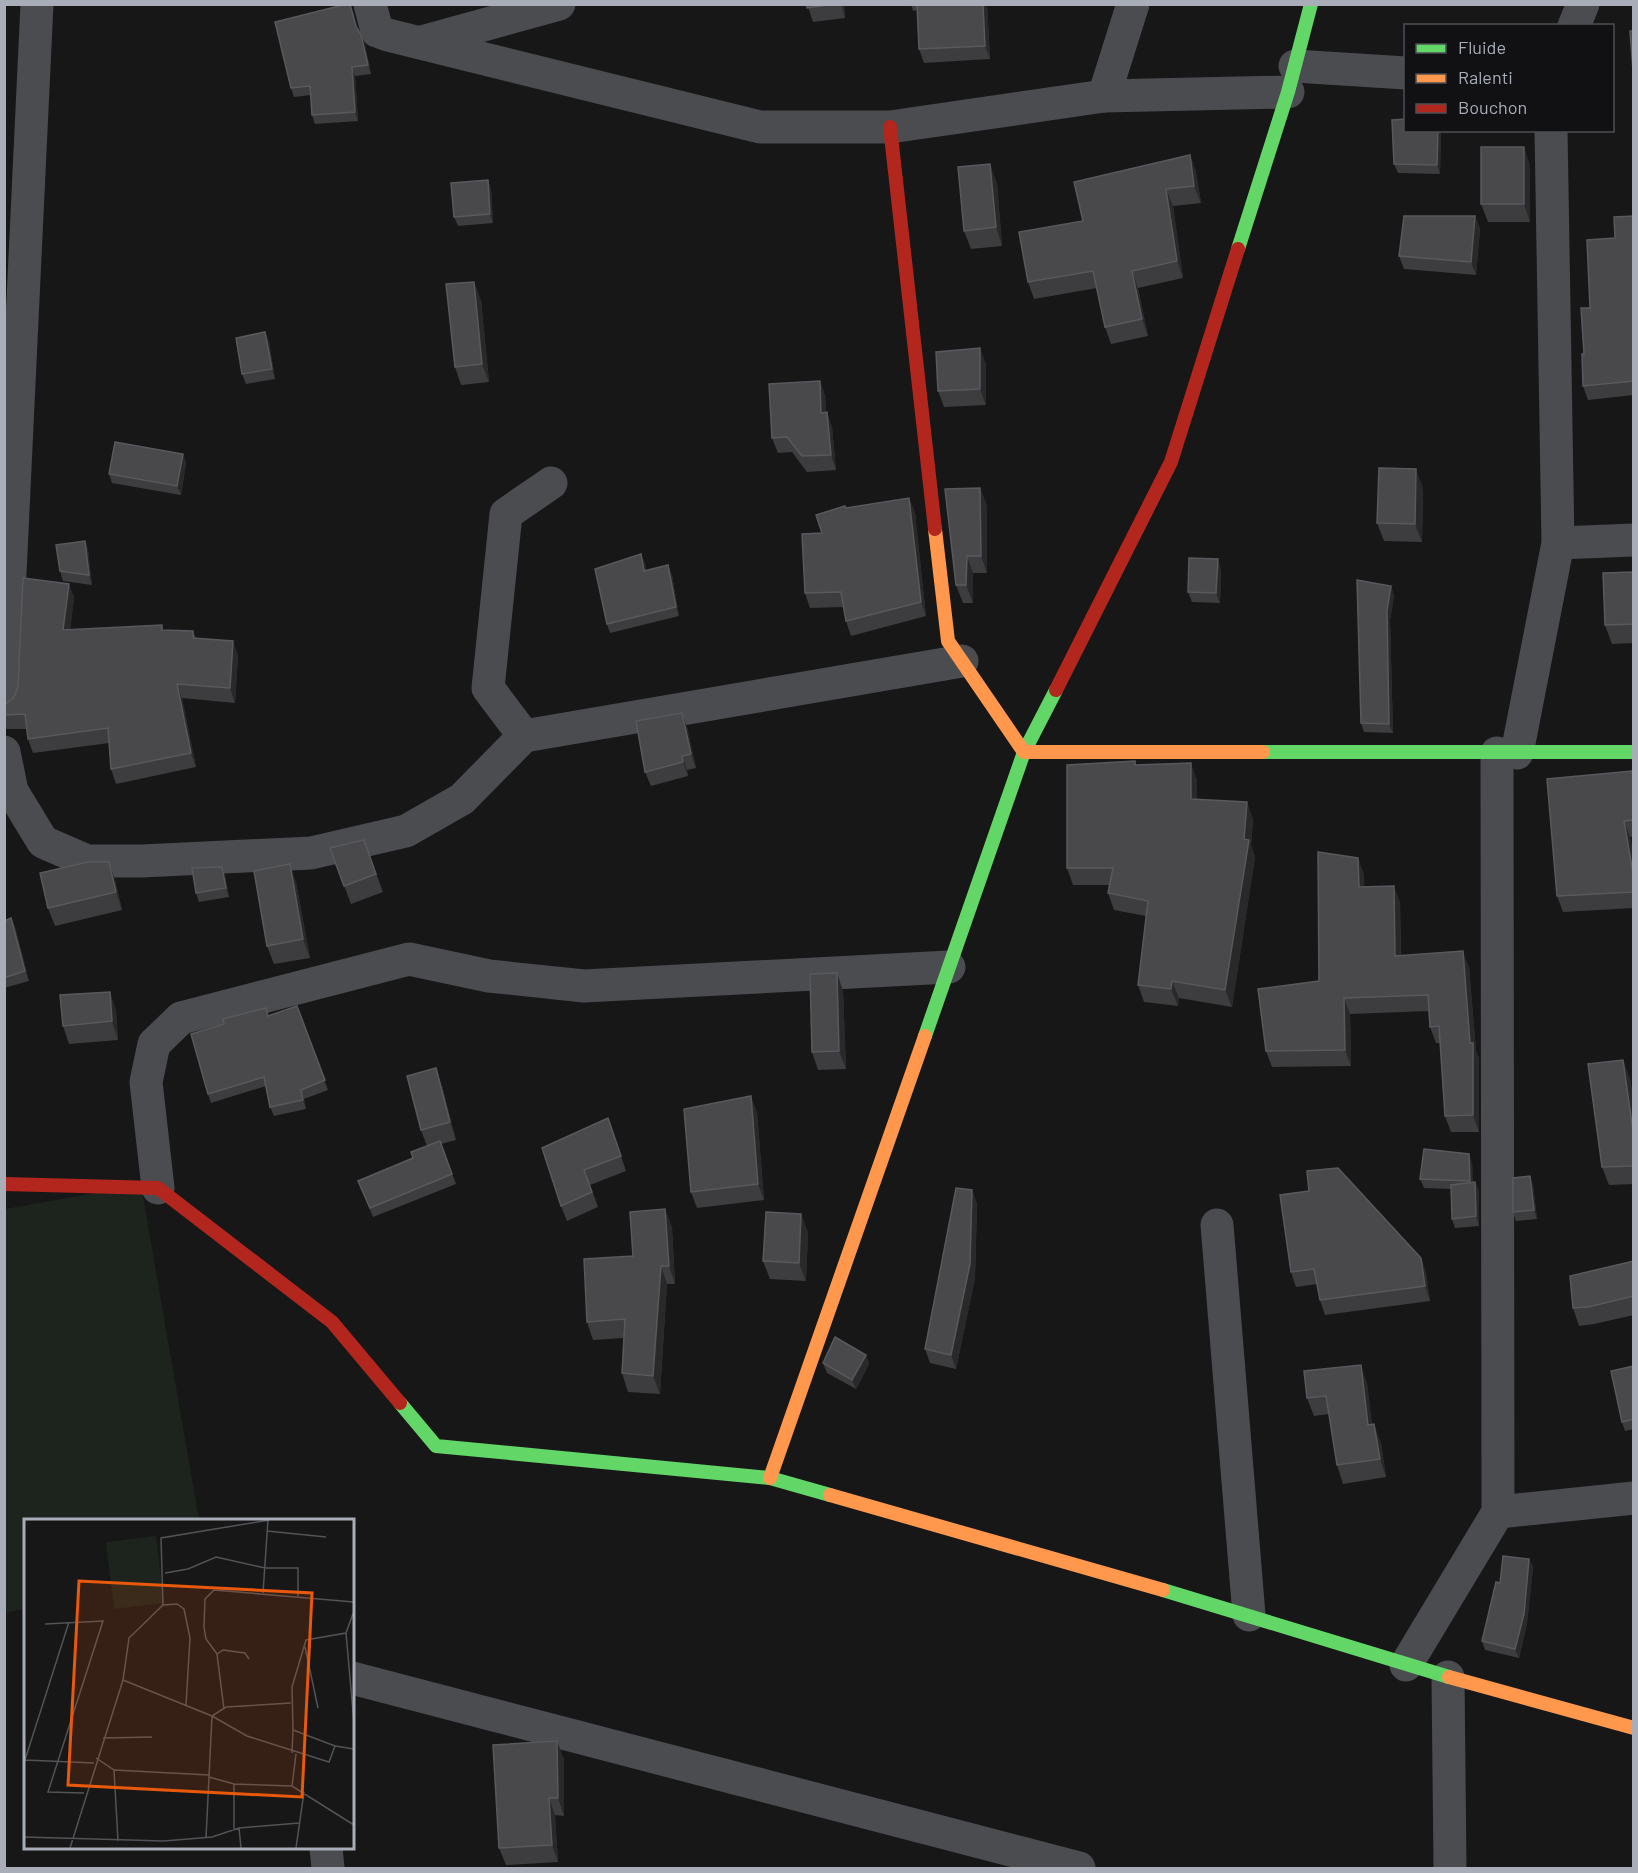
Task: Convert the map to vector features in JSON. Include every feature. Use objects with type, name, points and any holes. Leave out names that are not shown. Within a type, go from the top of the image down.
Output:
[{"type":"street","points":[[4,700],[18,116],[37,4]]},
{"type":"street","points":[[370,4],[377,31],[760,127],[890,126],[1104,96],[1291,79],[1404,73]]},
{"type":"street","points":[[420,43],[559,4]]},
{"type":"street","points":[[1104,96],[1133,4]]},
{"type":"street","points":[[770,1478],[1024,752],[1171,462],[1291,79],[1311,4]]},
{"type":"street","points":[[1575,24],[1583,4]]},
{"type":"street","points":[[890,126],[948,641],[1024,752]]},
{"type":"street","points":[[1406,1665],[1498,1512],[1507,753],[1558,543],[1551,132]]},
{"type":"street","points":[[524,736],[488,688],[506,514],[551,483]]},
{"type":"street","points":[[1558,543],[1634,540]]},
{"type":"street","points":[[4,752],[12,791],[43,842],[87,861],[142,861],[311,853],[406,831],[462,799],[524,736],[962,661]]},
{"type":"street","points":[[1024,752],[1634,753]]},
{"type":"street","points":[[158,1188],[146,1082],[154,1044],[180,1018],[410,959],[489,976],[584,986],[949,967]]},
{"type":"street","points":[[4,1184],[158,1188],[332,1322],[436,1446],[770,1478],[1249,1615],[1406,1665],[1634,1728]]},
{"type":"street","points":[[1217,1225],[1249,1615]]},
{"type":"street","points":[[1498,1512],[1634,1498]]},
{"type":"street","points":[[1448,1677],[1450,1869]]},
{"type":"street","points":[[354,1678],[1078,1869]]},
{"type":"street","points":[[326,1849],[328,1869]]},
{"type":"shaded area","points":[[141,1185],[199,1519],[24,1519],[24,1609],[5,1613],[5,1209]]},
{"type":"building","points":[[350,4],[361,35],[368,65],[352,67],[355,112],[312,115],[310,86],[291,88],[275,22]]},
{"type":"building","points":[[807,4],[835,4],[807,8]]},
{"type":"building","points":[[917,4],[983,4],[985,46],[919,49]]},
{"type":"building","points":[[1630,31],[1634,31],[1634,84]]},
{"type":"building","points":[[1404,119],[1404,132],[1438,132],[1437,165],[1394,164],[1392,120]]},
{"type":"building","points":[[1481,147],[1524,147],[1524,204],[1481,204]]},
{"type":"building","points":[[1190,155],[1194,186],[1166,189],[1177,261],[1132,271],[1142,319],[1105,327],[1093,271],[1028,282],[1019,232],[1083,221],[1074,182]]},
{"type":"building","points":[[990,164],[996,227],[964,231],[958,167]]},
{"type":"building","points":[[488,180],[490,214],[454,217],[451,183]]},
{"type":"building","points":[[1404,216],[1475,216],[1471,262],[1399,256]]},
{"type":"building","points":[[1634,216],[1634,381],[1583,386],[1582,354],[1584,354],[1581,308],[1590,308],[1587,240],[1615,238],[1614,217]]},
{"type":"building","points":[[474,282],[482,364],[455,367],[446,284]]},
{"type":"building","points":[[265,332],[272,369],[242,374],[236,338]]},
{"type":"building","points":[[980,348],[980,389],[938,391],[936,352]]},
{"type":"building","points":[[820,381],[821,413],[827,412],[831,455],[802,456],[787,437],[772,438],[769,384]]},
{"type":"building","points":[[115,442],[183,454],[177,486],[109,474]]},
{"type":"building","points":[[1379,468],[1416,469],[1415,524],[1377,523]]},
{"type":"building","points":[[980,488],[981,556],[967,556],[966,585],[956,585],[945,489]]},
{"type":"building","points":[[909,498],[921,602],[846,621],[841,592],[805,593],[802,534],[822,533],[816,515],[845,506],[846,508]]},
{"type":"building","points":[[85,541],[89,575],[60,571],[56,545]]},
{"type":"building","points":[[641,554],[644,571],[668,565],[676,607],[607,624],[595,569]]},
{"type":"building","points":[[1189,558],[1218,559],[1216,593],[1188,592]]},
{"type":"building","points":[[1634,572],[1634,624],[1605,625],[1603,573]]},
{"type":"building","points":[[23,578],[69,584],[63,630],[162,625],[162,630],[193,631],[193,638],[233,641],[230,688],[177,684],[191,753],[111,769],[108,728],[28,739],[25,714],[4,715],[4,703],[14,697],[18,687]]},
{"type":"building","points":[[1357,580],[1391,586],[1387,611],[1389,724],[1361,723]]},
{"type":"building","points":[[682,713],[691,754],[682,756],[683,762],[645,772],[636,721]]},
{"type":"building","points":[[1135,761],[1135,765],[1191,763],[1191,799],[1247,802],[1244,839],[1249,840],[1225,990],[1172,981],[1171,989],[1138,985],[1148,901],[1108,893],[1113,868],[1067,868],[1067,765]]},
{"type":"building","points":[[1632,771],[1634,820],[1624,821],[1634,879],[1634,892],[1557,896],[1547,779]]},
{"type":"building","points":[[364,840],[376,874],[344,886],[330,848]]},
{"type":"building","points":[[1318,852],[1358,858],[1359,887],[1394,886],[1395,956],[1463,951],[1470,1043],[1473,1043],[1473,1115],[1445,1116],[1439,1026],[1430,1027],[1428,995],[1344,998],[1345,1050],[1266,1051],[1258,989],[1319,981]]},
{"type":"building","points":[[88,862],[109,862],[116,892],[48,908],[40,873]]},
{"type":"building","points":[[290,864],[303,939],[267,946],[254,871]]},
{"type":"building","points":[[222,867],[226,888],[196,893],[192,868]]},
{"type":"building","points":[[11,918],[25,971],[4,978],[4,921]]},
{"type":"building","points":[[837,973],[839,1051],[812,1052],[810,974]]},
{"type":"building","points":[[110,992],[112,1021],[63,1026],[60,995]]},
{"type":"building","points":[[297,1006],[325,1080],[301,1090],[303,1100],[270,1107],[264,1077],[208,1094],[191,1034],[224,1024],[223,1019],[266,1008],[268,1016]]},
{"type":"building","points":[[1623,1060],[1634,1138],[1634,1166],[1602,1167],[1588,1064]]},
{"type":"building","points":[[436,1068],[450,1122],[421,1130],[407,1076]]},
{"type":"building","points":[[751,1096],[758,1184],[691,1192],[684,1109]]},
{"type":"building","points":[[608,1118],[621,1156],[584,1170],[592,1192],[561,1206],[542,1148]]},
{"type":"building","points":[[440,1141],[452,1174],[370,1208],[358,1181],[413,1158],[411,1152]]},
{"type":"building","points":[[1424,1149],[1469,1154],[1470,1181],[1420,1179]]},
{"type":"building","points":[[1338,1168],[1421,1258],[1425,1286],[1320,1300],[1314,1269],[1291,1272],[1280,1195],[1309,1191],[1307,1171]]},
{"type":"building","points":[[1530,1176],[1534,1210],[1513,1212],[1513,1178]]},
{"type":"building","points":[[1475,1182],[1476,1216],[1452,1219],[1451,1185]]},
{"type":"building","points":[[956,1188],[972,1190],[970,1264],[951,1355],[925,1349]]},
{"type":"building","points":[[665,1209],[669,1266],[661,1266],[653,1376],[622,1373],[625,1319],[587,1322],[584,1259],[633,1256],[630,1212]]},
{"type":"building","points":[[766,1212],[801,1214],[799,1263],[763,1261]]},
{"type":"building","points":[[1634,1261],[1634,1296],[1588,1307],[1573,1308],[1570,1276]]},
{"type":"building","points":[[835,1337],[866,1355],[852,1380],[823,1363]]},
{"type":"building","points":[[1361,1365],[1368,1425],[1374,1424],[1380,1459],[1337,1465],[1326,1396],[1307,1398],[1304,1371]]},
{"type":"building","points":[[1634,1366],[1634,1419],[1622,1422],[1611,1371]]},
{"type":"building","points":[[1503,1556],[1529,1559],[1524,1614],[1515,1649],[1482,1641],[1496,1582],[1500,1583]]},
{"type":"building","points":[[557,1741],[558,1798],[549,1798],[552,1845],[499,1848],[493,1745]]},
{"type":"traffic: fast","points":[[1238,249],[1288,92],[1311,4]]},
{"type":"traffic: fast","points":[[925,1036],[1024,752],[1056,690]]},
{"type":"traffic: fast","points":[[1263,752],[1634,752]]},
{"type":"traffic: fast","points":[[400,1403],[436,1446],[770,1478],[830,1495]]},
{"type":"traffic: fast","points":[[1163,1590],[1449,1677]]},
{"type":"traffic: slow","points":[[935,529],[948,641],[1024,752],[1263,752]]},
{"type":"traffic: slow","points":[[770,1478],[925,1036]]},
{"type":"traffic: slow","points":[[830,1495],[1163,1590]]},
{"type":"traffic: slow","points":[[1449,1677],[1634,1728]]},
{"type":"traffic: jam","points":[[890,127],[935,529]]},
{"type":"traffic: jam","points":[[1056,690],[1171,462],[1238,249]]},
{"type":"traffic: jam","points":[[4,1184],[158,1188],[332,1322],[400,1403]]}]
